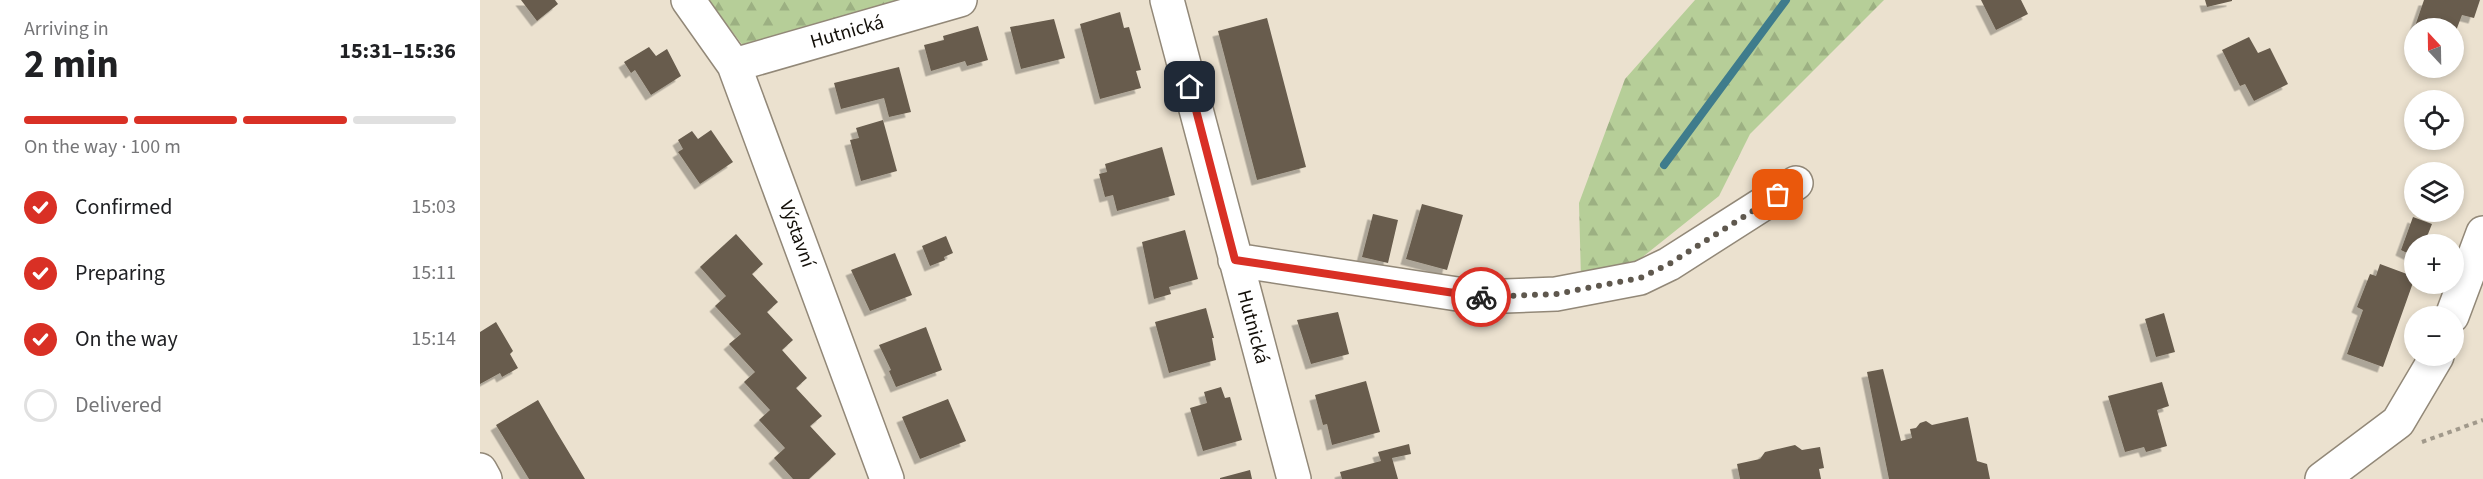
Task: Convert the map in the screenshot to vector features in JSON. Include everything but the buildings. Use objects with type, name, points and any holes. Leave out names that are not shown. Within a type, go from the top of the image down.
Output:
[{"type":"street","name":"Výstavní","points":[[687,0],[734,64],[887,479]]},
{"type":"street","name":"Hutnická","points":[[734,64],[960,0]]},
{"type":"street","name":"Hutnická","points":[[1167,0],[1294,479]]},
{"type":"street","points":[[1235,260],[1477,297],[1556,294],[1640,278],[1669,264],[1796,183]]},
{"type":"street","points":[[2456,306],[2483,233]]},
{"type":"street","points":[[2322,479],[2398,422],[2432,366]]},
{"type":"street","points":[[480,470],[485,479]]},
{"type":"green space","points":[[708,0],[915,0],[744,47]]},
{"type":"green space","points":[[1695,0],[1884,0],[1750,134],[1719,196],[1635,263],[1581,279],[1579,203],[1625,79]]},
{"type":"waterway","points":[[1664,165],[1786,0]]},
{"type":"way so far","points":[[1481,297],[1556,294],[1640,278],[1669,264],[1778,195]]},
{"type":"route","points":[[1190,87],[1235,260],[1481,297]]}]
